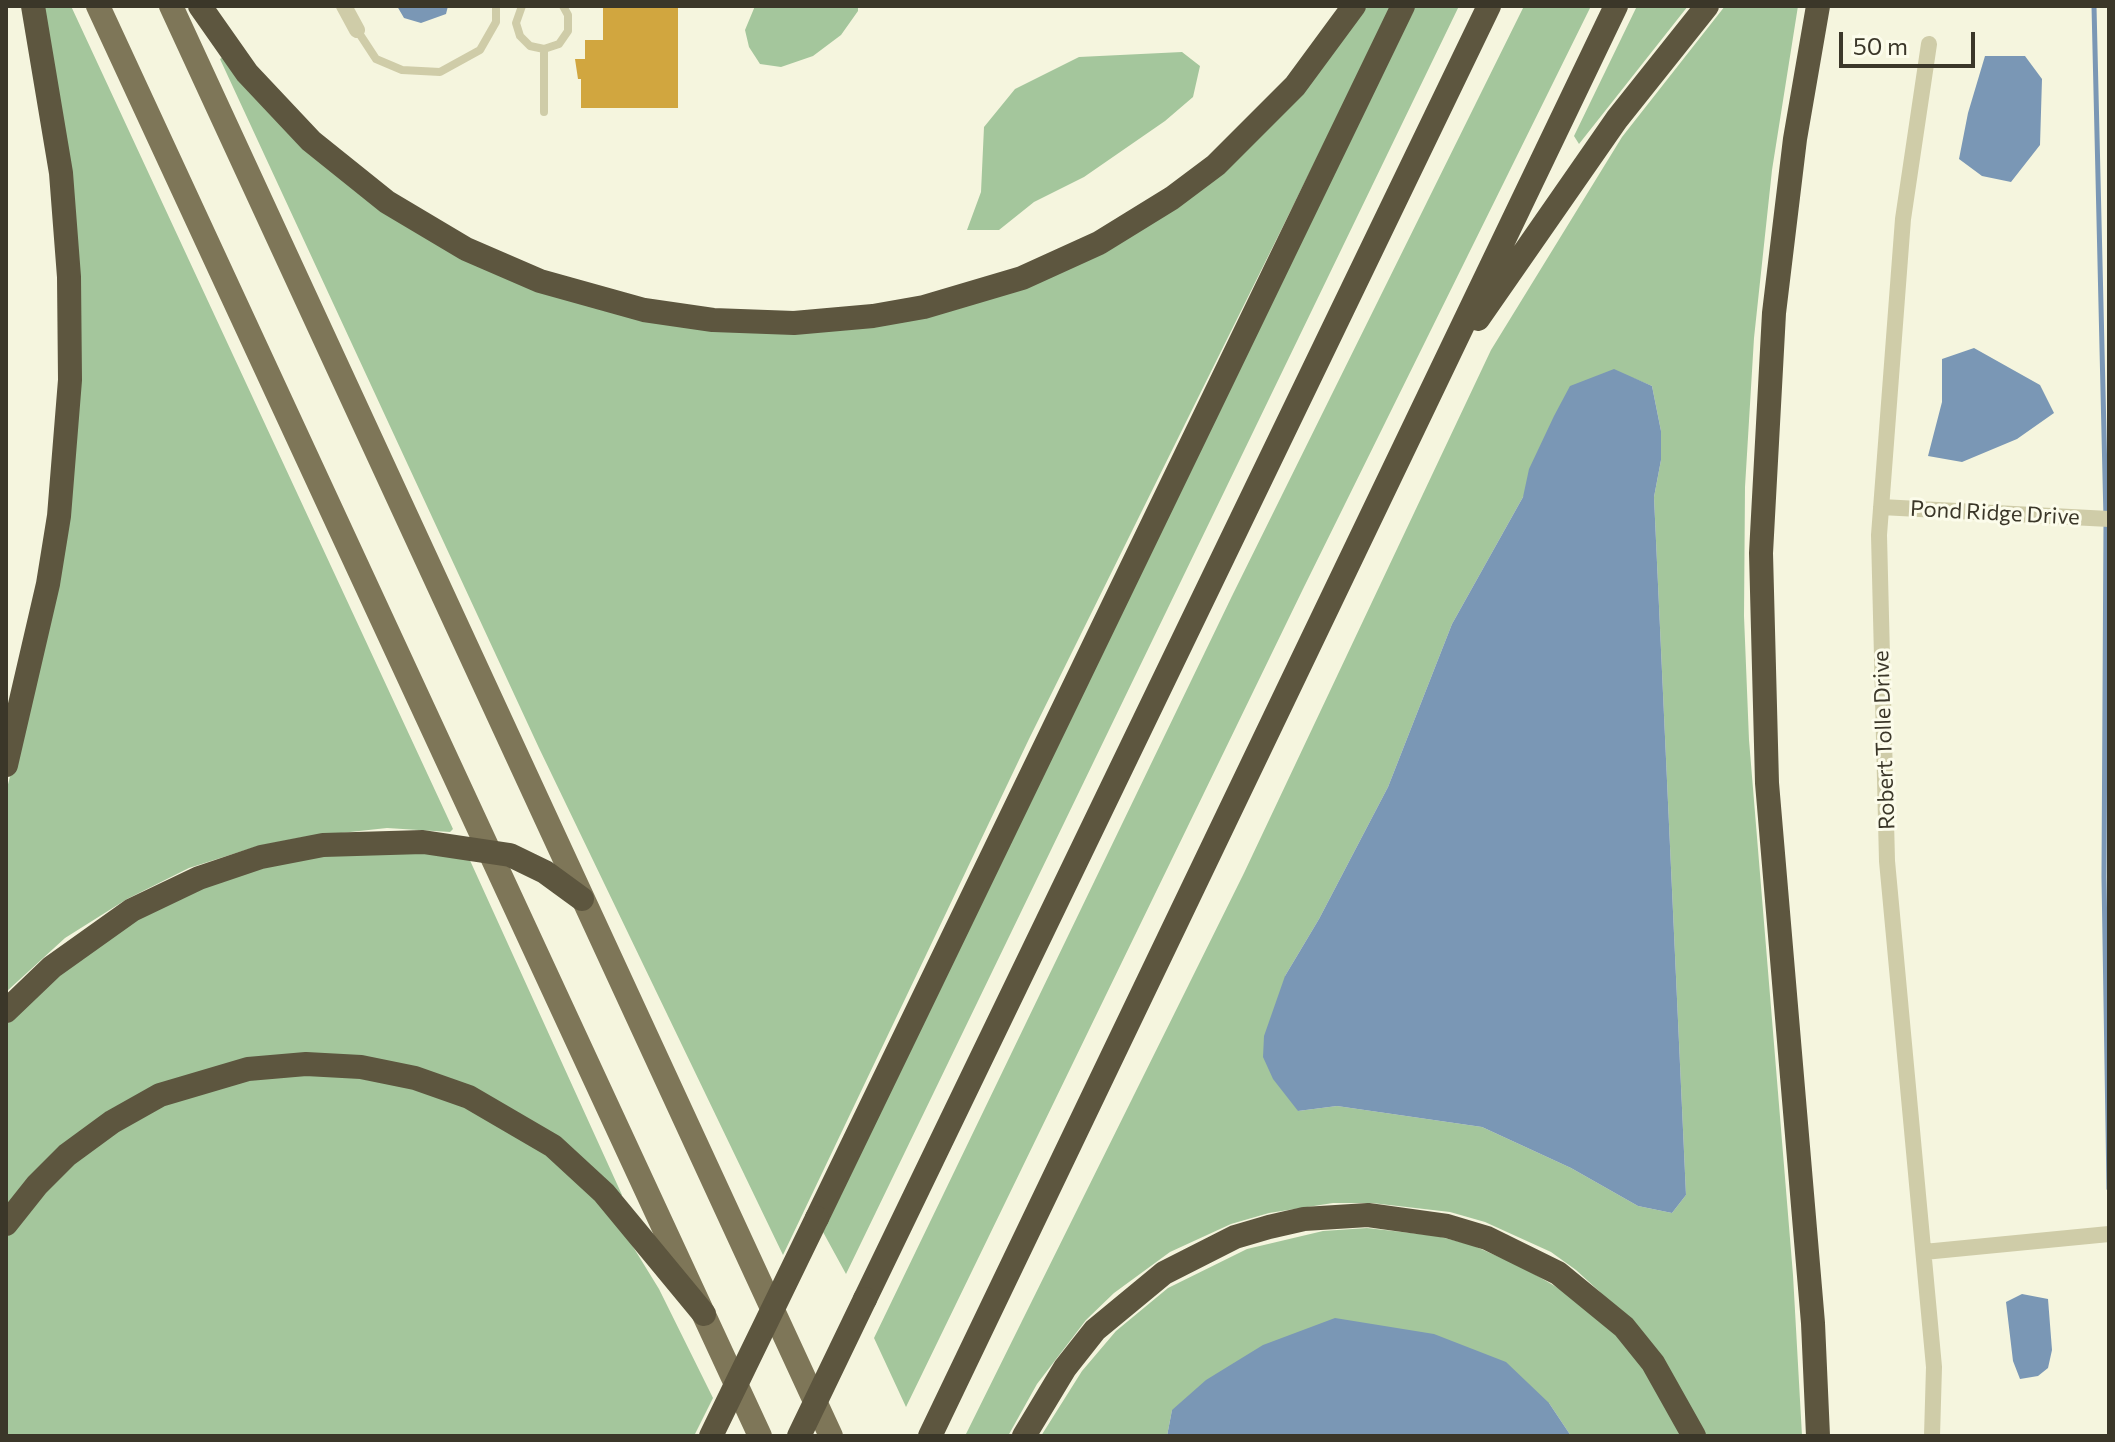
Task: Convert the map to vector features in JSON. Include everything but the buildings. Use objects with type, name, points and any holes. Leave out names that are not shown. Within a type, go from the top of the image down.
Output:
[{"type":"highway","points":[[6,765],[48,584],[59,516],[70,380],[69,277],[61,173],[33,6]]},
{"type":"highway","points":[[200,6],[247,73],[311,141],[387,202],[466,249],[540,281],[644,310],[713,320],[794,323],[873,316],[937,304],[1022,278],[1099,243],[1172,198],[1216,165],[1295,86],[1354,6]]},
{"type":"highway","points":[[711,1436],[1403,6]]},
{"type":"highway","points":[[799,1436],[1489,6]]},
{"type":"highway","points":[[930,1436],[1616,6]]},
{"type":"highway","points":[[1436,380],[1617,119],[1707,6]]},
{"type":"highway","points":[[1818,6],[1795,139],[1774,313],[1761,553],[1767,783],[1813,1323],[1818,1436]]},
{"type":"highway","points":[[6,1011],[52,967],[132,910],[199,878],[261,857],[323,845],[387,841],[490,851],[528,862],[582,899]]},
{"type":"highway","points":[[6,1224],[37,1185],[67,1155],[112,1122],[160,1095],[248,1069],[306,1064],[361,1067],[415,1078],[469,1097],[553,1146],[604,1193],[704,1314]]},
{"type":"highway","points":[[1024,1436],[1065,1368],[1095,1330],[1164,1273],[1235,1237],[1269,1227],[1304,1219],[1368,1215],[1447,1226],[1487,1238],[1558,1273],[1624,1327],[1653,1363],[1694,1436]]},
{"type":"main road","points":[[98,6],[760,1436]]},
{"type":"main road","points":[[171,6],[831,1436]]},
{"type":"street","points":[[344,6],[357,30]]},
{"type":"street","name":"Robert Tolle Drive","points":[[1929,44],[1903,219],[1881,507],[1887,861],[1934,1367],[1932,1436]]},
{"type":"street","name":"Pond Ridge Drive","points":[[1881,507],[2109,519]]},
{"type":"street","points":[[1924,1252],[2109,1234]]},
{"type":"lane","points":[[357,30],[376,59],[402,70],[440,72],[480,50],[496,22],[496,6]]},
{"type":"lane","points":[[522,6],[516,23],[524,42],[544,49],[559,44],[568,31],[568,15],[563,6]]},
{"type":"lane","points":[[496,22],[516,23]]},
{"type":"lane","points":[[544,49],[544,112]]},
{"type":"green space","points":[[42,6],[71,6],[453,829],[450,832],[387,828],[304,837],[258,846],[189,868],[127,899],[65,938],[6,992],[6,792],[40,662],[72,457]]},
{"type":"green space","points":[[755,6],[858,6],[858,11],[841,35],[813,56],[781,67],[760,64],[749,47],[745,30]]},
{"type":"green space","points":[[1363,6],[1392,6],[1029,739],[783,1255],[539,748],[220,59],[224,56],[333,172],[600,309],[891,321],[1178,203]]},
{"type":"green space","points":[[1411,6],[1459,6],[846,1274],[823,1232]]},
{"type":"green space","points":[[1524,6],[1591,6],[1303,589],[906,1407],[874,1338],[1232,596]]},
{"type":"green space","points":[[1637,6],[1688,6],[1579,144],[1574,136]]},
{"type":"green space","points":[[1725,6],[1798,6],[1772,170],[1754,338],[1745,487],[1744,616],[1749,740],[1793,1275],[1802,1436],[1704,1436],[1600,1292],[1551,1252],[1485,1222],[1450,1212],[1372,1203],[1333,1203],[1269,1213],[1231,1224],[1170,1252],[1114,1293],[1086,1320],[1037,1384],[1008,1436],[965,1436],[1244,873],[1491,350],[1622,137]],"holes":[[[1633,378],[1652,386],[1661,431],[1661,460],[1654,497],[1686,1195],[1672,1213],[1638,1206],[1571,1168],[1482,1127],[1337,1106],[1298,1111],[1285,976],[1319,919],[1388,787],[1452,624],[1523,497]]]},
{"type":"green space","points":[[1182,52],[1200,66],[1193,97],[1165,121],[1084,177],[1034,202],[999,230],[967,230],[981,192],[984,127],[1015,89],[1079,57]]},
{"type":"green space","points":[[389,848],[468,856],[622,1195],[618,1197],[468,1087],[234,1063],[178,1078],[6,1208],[6,1021],[24,1001],[129,919],[265,862]]},
{"type":"green space","points":[[299,1073],[391,1081],[463,1104],[537,1146],[589,1193],[627,1237],[659,1289],[713,1398],[694,1436],[6,1436],[6,1239],[14,1227],[69,1164],[155,1107],[234,1081]]},
{"type":"green space","points":[[1367,1228],[1437,1236],[1472,1245],[1524,1268],[1575,1298],[1618,1337],[1647,1372],[1685,1436],[1571,1436],[1549,1403],[1172,1410],[1167,1436],[1041,1436],[1082,1371],[1116,1331],[1168,1288],[1247,1249],[1323,1231]]},
{"type":"water","points":[[397,6],[448,6],[446,14],[421,23],[404,18]]},
{"type":"water","points":[[1985,56],[2025,56],[2042,79],[2040,145],[2011,182],[1982,176],[1959,159],[1968,113]]},
{"type":"water","points":[[1974,348],[2040,385],[2054,413],[2017,439],[1962,462],[1928,456],[1942,402],[1942,359]]},
{"type":"water","points":[[1614,369],[1652,386],[1661,431],[1661,460],[1654,497],[1686,1195],[1672,1213],[1638,1206],[1571,1168],[1482,1127],[1337,1106],[1298,1111],[1273,1079],[1263,1057],[1264,1036],[1285,976],[1319,919],[1388,787],[1452,624],[1523,497],[1529,469],[1554,416],[1570,386]]},
{"type":"water","points":[[2022,1294],[2048,1299],[2052,1350],[2048,1368],[2038,1376],[2020,1379],[2013,1361],[2006,1302]]},
{"type":"water","points":[[1335,1318],[1434,1334],[1506,1362],[1549,1403],[1571,1436],[1167,1436],[1172,1410],[1206,1380],[1263,1345]]},
{"type":"waterway","points":[[2094,6],[2106,519],[2104,877],[2109,1189]]}]
